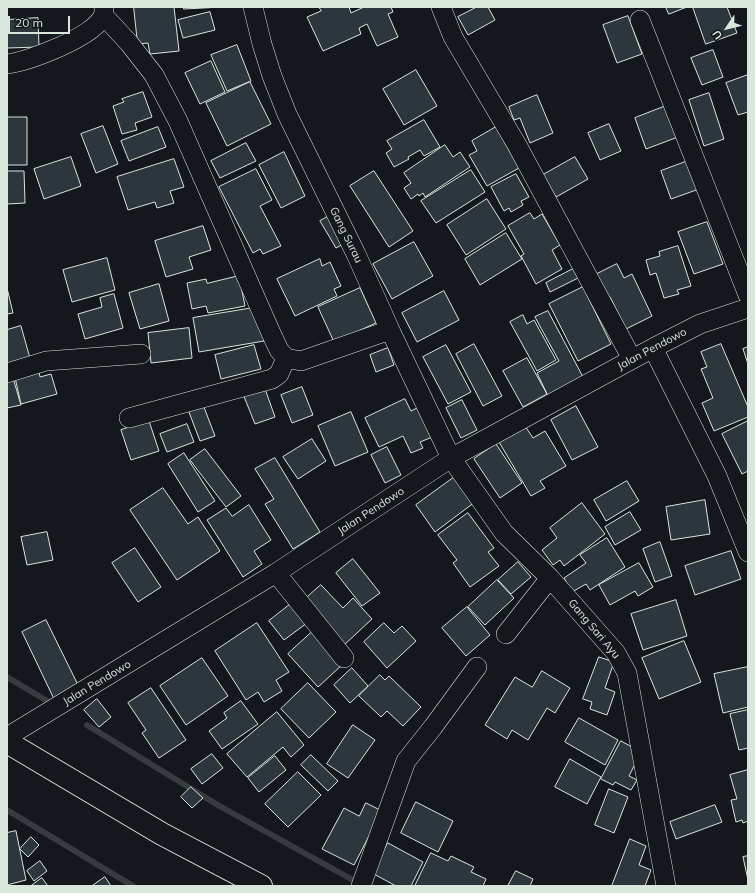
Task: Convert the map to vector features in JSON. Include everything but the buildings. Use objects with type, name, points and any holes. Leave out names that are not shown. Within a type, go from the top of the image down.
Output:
[{"type":"main road","points":[[7,742],[162,834],[261,886]]},
{"type":"street","name":"Gang Surau","points":[[253,7],[272,76],[287,114],[356,254],[390,330],[451,458]]},
{"type":"street","points":[[441,7],[453,37],[517,145],[632,359]]},
{"type":"street","points":[[7,64],[20,62],[54,50],[87,32],[97,25],[104,11],[154,75],[178,121],[271,333],[279,350],[286,358],[302,361],[390,330]]},
{"type":"street","points":[[640,20],[748,295]]},
{"type":"street","name":"Jalan Pendowo","points":[[7,737],[276,573],[451,458],[632,359],[700,324],[748,308]]},
{"type":"street","points":[[653,348],[717,476],[748,552]]},
{"type":"street","points":[[7,373],[46,361],[141,354]]},
{"type":"street","points":[[129,418],[272,379],[279,374],[286,358]]},
{"type":"street","name":"Gang Sari Ayu","points":[[451,458],[504,533],[550,578],[616,653],[627,673],[666,886]]},
{"type":"street","points":[[276,573],[344,658]]},
{"type":"street","points":[[506,634],[550,578]]},
{"type":"street","points":[[360,886],[406,761],[477,667]]},
{"type":"waterway","points":[[7,677],[54,705]]},
{"type":"waterway","points":[[87,725],[216,804],[351,879]]},
{"type":"waterway","points":[[7,810],[133,886]]}]
